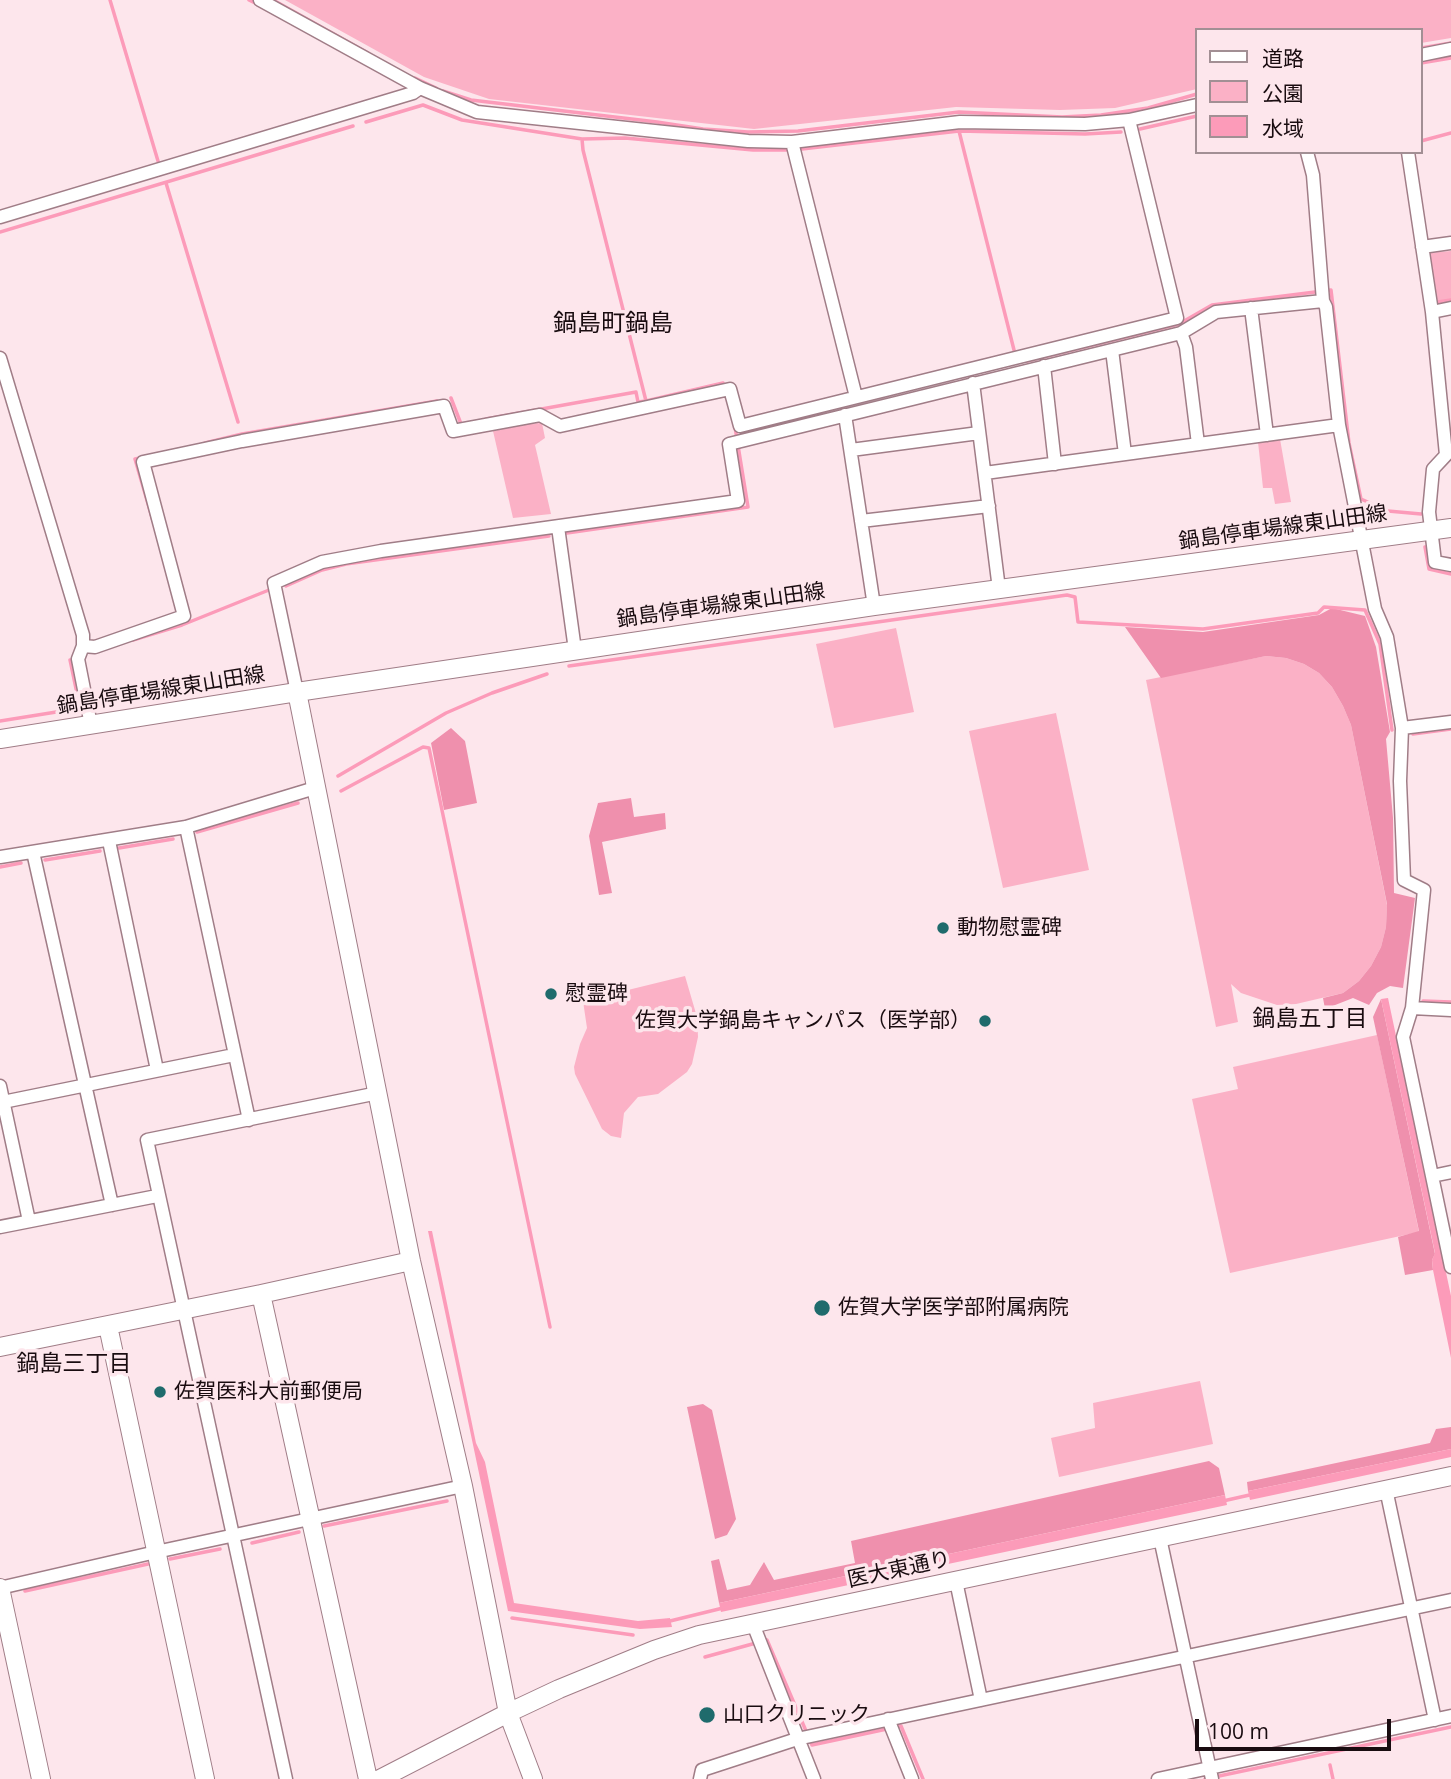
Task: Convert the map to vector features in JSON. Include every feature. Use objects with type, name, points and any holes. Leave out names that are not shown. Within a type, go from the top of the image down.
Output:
[{"type":"street","points":[[260,0],[420,88],[477,112],[748,141],[792,142],[960,122],[1085,124],[1129,120],[1196,105]]},
{"type":"street","points":[[1423,55],[1451,49]]},
{"type":"street","points":[[0,217],[413,93],[420,88]]},
{"type":"street","points":[[83,646],[94,646],[184,616],[143,462],[242,441],[444,406],[453,431],[540,415],[560,426],[730,389],[740,426],[1177,318],[1129,120]]},
{"type":"street","points":[[792,142],[856,397]]},
{"type":"street","points":[[1308,154],[1313,175],[1323,294],[1339,425],[1375,609],[1387,637],[1402,728],[1400,781],[1404,880],[1424,890],[1412,1008],[1403,1037],[1451,1267]]},
{"type":"street","points":[[1408,154],[1432,312],[1449,455],[1433,469],[1429,512],[1435,562],[1451,565]]},
{"type":"street","points":[[1422,247],[1451,243]]},
{"type":"street","points":[[533,1779],[508,1713],[463,1486],[411,1261],[274,583],[322,562],[381,551],[738,501],[729,444],[1181,333],[1216,312],[1323,294]]},
{"type":"street","points":[[1251,308],[1267,435]]},
{"type":"street","points":[[1432,312],[1451,308]]},
{"type":"street","points":[[1181,333],[1186,347],[1198,444]]},
{"type":"street","points":[[1112,350],[1125,454]]},
{"type":"street","points":[[0,358],[83,635],[83,646],[78,659],[91,725]]},
{"type":"street","points":[[1044,366],[1055,464]]},
{"type":"street","points":[[973,383],[999,589]]},
{"type":"street","points":[[845,415],[874,606]]},
{"type":"street","points":[[985,473],[1339,425]]},
{"type":"street","points":[[850,450],[979,433]]},
{"type":"street","points":[[861,521],[989,506]]},
{"type":"street","points":[[558,527],[575,650]]},
{"type":"street","name":"鍋島停車場線東山田線","points":[[0,739],[874,606],[1451,528]]},
{"type":"street","points":[[1402,728],[1451,722]]},
{"type":"street","points":[[0,857],[186,827],[315,788]]},
{"type":"street","points":[[186,827],[249,1120]]},
{"type":"street","points":[[108,841],[158,1070]]},
{"type":"street","points":[[33,852],[111,1205]]},
{"type":"street","points":[[1412,1008],[1451,1010]]},
{"type":"street","points":[[3,1101],[234,1055]]},
{"type":"street","points":[[0,1086],[29,1221]]},
{"type":"street","points":[[286,1779],[157,1196],[147,1140],[379,1093]]},
{"type":"street","points":[[1432,1176],[1451,1172]]},
{"type":"street","points":[[0,1227],[157,1196]]},
{"type":"street","points":[[0,1347],[183,1311],[411,1261]]},
{"type":"street","points":[[261,1294],[368,1779]]},
{"type":"street","points":[[108,1326],[205,1779]]},
{"type":"street","name":"医大東通り","points":[[380,1779],[508,1713],[654,1650],[699,1635],[757,1635],[956,1581],[1451,1476]]},
{"type":"street","points":[[41,1779],[0,1588],[463,1486]]},
{"type":"street","points":[[1385,1489],[1435,1720]]},
{"type":"street","points":[[1160,1538],[1210,1773]]},
{"type":"street","points":[[956,1581],[981,1700]]},
{"type":"street","points":[[700,1779],[702,1770],[804,1738],[890,1725],[981,1700],[1451,1600]]},
{"type":"street","points":[[757,1635],[804,1738],[814,1779]]},
{"type":"street","points":[[1158,1779],[1210,1773],[1451,1716]]},
{"type":"street","points":[[890,1725],[912,1779]]},
{"type":"green space","points":[[285,0],[1451,0],[1451,38],[1423,43],[1423,28],[1196,28],[1196,89],[1115,108],[1060,110],[956,107],[754,129],[489,99],[424,77]]},
{"type":"green space","points":[[1451,251],[1451,303],[1435,306],[1427,253]]},
{"type":"green space","points":[[542,423],[545,438],[535,445],[551,514],[513,518],[493,431],[520,424]]},
{"type":"green space","points":[[1280,439],[1291,502],[1275,504],[1272,488],[1263,488],[1258,442]]},
{"type":"green space","points":[[896,628],[914,712],[834,728],[816,644]]},
{"type":"green space","points":[[1266,656],[1286,658],[1319,673],[1332,687],[1343,706],[1351,725],[1387,905],[1386,927],[1381,947],[1371,966],[1359,981],[1343,993],[1296,1004],[1277,1005],[1241,993],[1231,984],[1238,1022],[1216,1027],[1146,680]]},
{"type":"green space","points":[[1056,713],[1089,870],[1003,888],[969,731]]},
{"type":"green space","points":[[685,976],[697,1017],[698,1037],[692,1064],[687,1072],[658,1094],[638,1097],[624,1113],[621,1138],[611,1136],[602,1129],[575,1074],[574,1067],[580,1044],[587,1028],[583,1001]]},
{"type":"green space","points":[[1377,1035],[1419,1232],[1230,1273],[1192,1099],[1238,1089],[1233,1067]]},
{"type":"green space","points":[[1200,1381],[1213,1444],[1059,1477],[1051,1438],[1095,1428],[1093,1403]]},
{"type":"shaded area","points":[[1332,608],[1365,616],[1376,647],[1390,732],[1386,739],[1393,818],[1394,893],[1415,898],[1403,988],[1390,986],[1377,993],[1369,1005],[1353,998],[1325,1009],[1323,998],[1343,993],[1359,981],[1371,966],[1381,947],[1386,927],[1387,904],[1351,725],[1343,706],[1332,687],[1319,673],[1286,658],[1266,656],[1161,678],[1125,627],[1203,632],[1319,615]]},
{"type":"shaded area","points":[[451,728],[465,741],[477,803],[444,810],[431,743]]},
{"type":"shaded area","points":[[631,798],[634,817],[665,813],[666,829],[602,842],[612,893],[599,895],[589,836],[598,803]]},
{"type":"shaded area","points":[[1381,999],[1435,1254],[1432,1260],[1433,1270],[1405,1275],[1398,1237],[1419,1231],[1373,1017]]},
{"type":"shaded area","points":[[703,1404],[712,1410],[736,1519],[727,1535],[715,1539],[687,1407]]},
{"type":"shaded area","points":[[1451,1427],[1451,1449],[1248,1491],[1247,1482],[1430,1443],[1436,1429]]},
{"type":"shaded area","points":[[1209,1461],[1219,1468],[1225,1495],[719,1603],[711,1561],[719,1559],[727,1590],[750,1585],[764,1562],[774,1580],[855,1563],[851,1541]]},
{"type":"water","points":[[1388,998],[1451,1296],[1451,1358],[1433,1270],[1432,1260],[1435,1253],[1381,999]]},
{"type":"water","points":[[428,1231],[432,1231],[476,1443],[485,1462],[514,1603],[638,1621],[670,1618],[672,1627],[640,1629],[508,1611]]},
{"type":"water","points":[[1451,1449],[1451,1457],[1250,1500],[1248,1491]]},
{"type":"water","points":[[1225,1495],[1227,1505],[721,1612],[719,1603]]},
{"type":"waterway","points":[[110,0],[158,161]]},
{"type":"waterway","points":[[249,0],[259,5]]},
{"type":"waterway","points":[[273,0],[368,53]]},
{"type":"waterway","points":[[1423,48],[1451,43]]},
{"type":"waterway","points":[[1423,63],[1451,58]]},
{"type":"waterway","points":[[415,78],[436,88]]},
{"type":"waterway","points":[[443,91],[471,100],[703,129],[748,132],[798,131],[959,112],[1062,117],[1101,115],[1148,108],[1196,94]]},
{"type":"waterway","points":[[366,122],[423,105],[462,120],[582,139],[625,138],[753,150],[786,150]]},
{"type":"waterway","points":[[1140,129],[1196,116]]},
{"type":"waterway","points":[[0,232],[353,126]]},
{"type":"waterway","points":[[959,131],[1014,350]]},
{"type":"waterway","points":[[802,149],[959,131],[1085,134],[1121,132]]},
{"type":"waterway","points":[[1423,140],[1451,133]]},
{"type":"waterway","points":[[582,139],[646,401]]},
{"type":"waterway","points":[[166,183],[238,422]]},
{"type":"waterway","points":[[1027,361],[1179,324],[1212,305],[1331,290],[1349,443],[1361,499],[1388,511],[1421,514]]},
{"type":"waterway","points":[[1438,302],[1451,300]]},
{"type":"waterway","points":[[486,419],[636,392],[638,402],[646,401],[723,383]]},
{"type":"waterway","points":[[451,398],[461,424]]},
{"type":"waterway","points":[[205,443],[242,434],[437,401]]},
{"type":"waterway","points":[[567,533],[748,507],[735,427]]},
{"type":"waterway","points":[[140,458],[135,459],[153,521]]},
{"type":"waterway","points":[[286,586],[322,570],[346,564],[549,536]]},
{"type":"waterway","points":[[1425,547],[1429,569],[1451,574]]},
{"type":"waterway","points":[[133,640],[182,625],[269,590]]},
{"type":"waterway","points":[[569,666],[1067,595],[1075,597],[1078,622],[1203,629],[1318,613],[1324,607],[1365,610],[1380,644],[1392,730]]},
{"type":"waterway","points":[[0,721],[75,709],[79,703],[70,660]]},
{"type":"waterway","points":[[338,776],[446,713],[547,674]]},
{"type":"waterway","points":[[1413,734],[1451,729]]},
{"type":"waterway","points":[[341,791],[423,747],[429,748],[550,1327]]},
{"type":"waterway","points":[[197,832],[298,803]]},
{"type":"waterway","points":[[119,848],[173,839]]},
{"type":"waterway","points":[[45,860],[100,851]]},
{"type":"waterway","points":[[0,867],[21,863]]},
{"type":"waterway","points":[[1423,1001],[1451,1002]]},
{"type":"waterway","points":[[1223,1501],[1254,1494]]},
{"type":"waterway","points":[[324,1526],[447,1501]]},
{"type":"waterway","points":[[252,1543],[299,1532]]},
{"type":"waterway","points":[[170,1559],[220,1549]]},
{"type":"waterway","points":[[25,1591],[148,1564]]},
{"type":"waterway","points":[[666,1622],[723,1608]]},
{"type":"waterway","points":[[512,1618],[633,1635]]},
{"type":"waterway","points":[[764,1641],[767,1640],[812,1745],[901,1726],[923,1779]]},
{"type":"waterway","points":[[705,1657],[756,1643]]},
{"type":"waterway","points":[[1205,1779],[1451,1727]]},
{"type":"waterway","points":[[1330,1765],[1333,1779]]},
{"type":"place","name":"動物慰霊碑","points":[[943,928]]},
{"type":"place","name":"慰霊碑","points":[[551,994]]},
{"type":"place","name":"佐賀大学鍋島キャンパス（医学部）","points":[[985,1021]]},
{"type":"place","name":"佐賀大学医学部附属病院","points":[[822,1308]]},
{"type":"place","name":"佐賀医科大前郵便局","points":[[160,1392]]},
{"type":"place","name":"山口クリニック","points":[[707,1715]]},
{"type":"district","name":"鍋島町鍋島","points":[[613,324]]},
{"type":"district","name":"鍋島五丁目","points":[[1310,1019]]},
{"type":"district","name":"鍋島三丁目","points":[[74,1364]]}]
